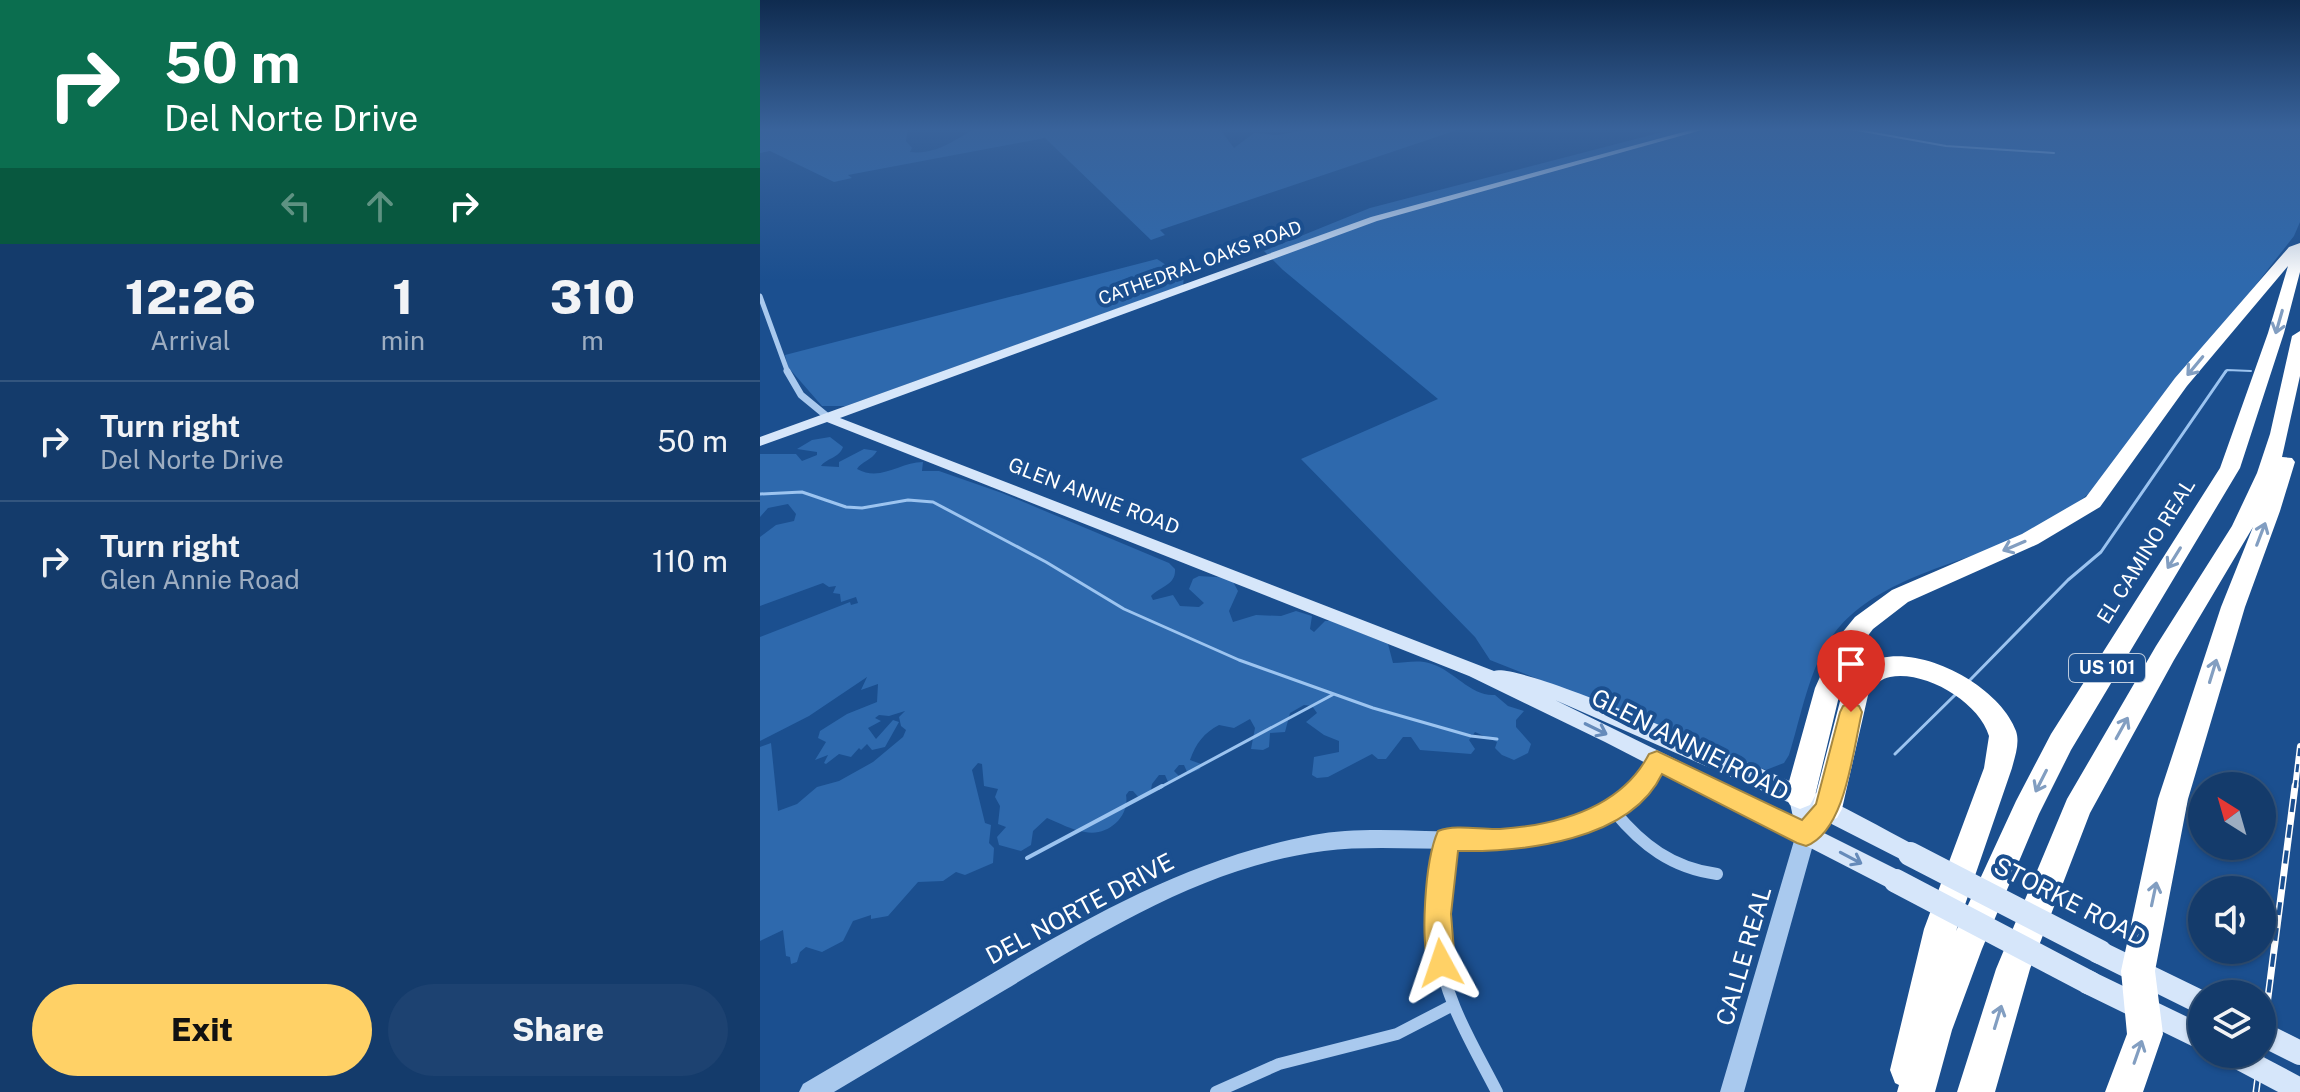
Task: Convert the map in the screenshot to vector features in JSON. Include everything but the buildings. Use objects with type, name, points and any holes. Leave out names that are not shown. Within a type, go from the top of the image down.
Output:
[{"type":"highway","points":[[1800,796],[1828,688],[1846,646],[1864,623],[1900,596],[2030,539],[2093,502],[2181,382],[2300,245]]},
{"type":"highway","name":"EL CAMINO REAL","points":[[1916,1092],[1934,1030],[1966,947],[2026,810],[2061,742],[2230,468],[2276,333],[2300,245]]},
{"type":"highway","name":"US 101","points":[[1976,1092],[2013,969],[2077,808],[2165,653],[2243,526],[2267,473],[2279,434],[2300,336]]},
{"type":"highway","points":[[2124,1092],[2145,1034],[2138,971],[2173,799],[2233,607],[2270,511],[2287,454],[2279,434]]},
{"type":"highway","points":[[1827,809],[1857,686],[1869,674],[1890,666],[1919,669],[1944,678],[1977,699],[2002,731],[2003,750],[1940,929],[1903,1092]]},
{"type":"main road","name":"CATHEDRAL OAKS ROAD","points":[[760,442],[1362,223],[1513,179]]},
{"type":"main road","points":[[861,432],[856,421],[881,400]]},
{"type":"main road","name":"GLEN ANNIE ROAD","points":[[829,418],[1476,671],[1806,834],[2144,1010]]},
{"type":"main road","name":"GLEN ANNIE ROAD","points":[[1476,671],[1510,678],[1604,712],[1800,796],[1910,854]]},
{"type":"main road","points":[[1800,796],[1806,834]]},
{"type":"main road","points":[[1806,834],[1827,809]]},
{"type":"main road","name":"STORKE ROAD","points":[[1910,854],[2188,996]]},
{"type":"main road","points":[[2144,1010],[2188,1031]]},
{"type":"main road","points":[[2276,1041],[2300,1053]]},
{"type":"main road","points":[[2258,1068],[2300,1090]]},
{"type":"street","name":"GLEN ANNIE ROAD","points":[[760,296],[782,364],[793,387],[829,418]]},
{"type":"street","name":"DEL NORTE DRIVE","points":[[811,1092],[1079,935],[1143,900],[1197,876],[1258,856],[1325,842],[1385,838],[1501,840],[1577,826],[1614,811],[1637,793],[1657,761]]},
{"type":"street","points":[[1614,811],[1647,847],[1670,863],[1683,869],[1717,874]]},
{"type":"street","name":"CALLE REAL","points":[[1732,1092],[1806,834]]},
{"type":"street","points":[[1447,840],[1437,914],[1438,946],[1453,1005],[1497,1092]]},
{"type":"street","points":[[1220,1091],[1279,1064],[1397,1034],[1453,1005]]},
{"type":"shaded area","points":[[1088,179],[1312,179],[1160,230],[1165,235],[1151,240]]},
{"type":"shaded area","points":[[1482,179],[2300,179],[2300,222],[2294,236],[2101,483],[2037,528],[2014,540],[1892,587],[1850,616],[1833,635],[1818,662],[1789,755],[1784,763],[1766,770],[1490,660],[1475,637],[1301,459],[1438,399],[1264,251],[1370,208]]},
{"type":"shaded area","points":[[1157,259],[1184,277],[1183,285],[846,406],[822,406],[788,367],[785,355]]},
{"type":"shaded area","points":[[830,437],[843,447],[821,466],[839,467],[839,462],[864,449],[877,451],[857,469],[866,472],[882,472],[923,462],[922,471],[939,471],[1002,493],[1169,563],[1175,569],[1173,579],[1151,596],[1153,600],[1173,595],[1180,606],[1199,607],[1204,603],[1189,589],[1193,579],[1199,576],[1231,578],[1238,591],[1229,611],[1233,622],[1256,615],[1281,616],[1296,611],[1312,616],[1310,629],[1314,632],[1325,621],[1331,621],[1388,644],[1393,663],[1422,662],[1440,667],[1471,688],[1495,695],[1508,706],[1524,711],[1516,720],[1516,727],[1531,744],[1528,753],[1514,760],[1495,748],[1497,742],[1475,732],[1469,740],[1475,749],[1471,754],[1420,750],[1411,737],[1403,737],[1386,759],[1378,759],[1372,754],[1328,777],[1317,778],[1312,775],[1314,757],[1339,752],[1339,741],[1306,722],[1317,713],[1312,706],[1304,705],[1290,713],[1285,732],[1270,733],[1269,747],[1251,749],[1255,728],[1250,719],[1234,728],[1219,725],[1205,735],[1192,754],[1190,760],[1201,764],[1200,769],[1188,774],[1184,765],[1179,765],[1174,771],[1179,776],[1168,782],[1165,775],[1159,775],[1151,790],[1140,799],[1129,791],[1121,818],[1109,828],[1085,832],[1047,818],[1033,831],[1031,845],[1021,851],[999,845],[997,837],[1006,827],[998,824],[1000,806],[995,797],[998,789],[984,786],[982,764],[978,763],[972,770],[985,823],[991,825],[989,843],[994,848],[993,863],[965,875],[956,872],[943,881],[918,882],[888,916],[871,919],[871,915],[853,921],[843,941],[822,952],[806,947],[800,952],[797,962],[791,964],[790,957],[786,956],[783,930],[760,941],[760,747],[771,743],[778,811],[797,804],[817,787],[839,781],[873,762],[903,737],[906,730],[901,726],[899,717],[905,711],[889,716],[879,715],[875,718],[881,721],[868,728],[876,739],[893,720],[899,722],[885,747],[872,750],[867,744],[851,757],[839,754],[826,764],[828,755],[815,760],[826,742],[818,738],[820,731],[847,714],[877,702],[878,684],[861,690],[867,677],[809,716],[760,741],[760,637],[850,602],[851,605],[858,603],[856,597],[841,602],[840,594],[833,593],[836,586],[829,587],[823,583],[760,606],[760,537],[776,525],[794,521],[796,514],[788,504],[768,508],[760,517],[760,454],[796,454],[802,461],[817,455],[817,452],[797,449],[812,440]]},
{"type":"waterway","points":[[2225,373],[2227,370],[2251,371]]},
{"type":"waterway","points":[[1969,681],[2068,580],[2101,552],[2226,371]]},
{"type":"waterway","points":[[760,494],[802,492],[846,507],[862,508],[908,500],[933,502],[1046,562],[1124,609],[1239,660],[1334,694]]},
{"type":"waterway","points":[[1159,788],[1334,694]]},
{"type":"waterway","points":[[1334,694],[1471,736],[1497,739]]},
{"type":"waterway","points":[[1895,754],[1955,695]]},
{"type":"waterway","points":[[1027,858],[1162,786]]},
{"type":"railway","points":[[2295,788],[2300,746]]},
{"type":"railway","points":[[2270,980],[2295,786]]},
{"type":"railway","points":[[2256,1092],[2259,1068]]},
{"type":"route","points":[[1441,963],[1437,914],[1447,840],[1501,840],[1577,826],[1614,811],[1625,803],[1647,780],[1657,761],[1806,834],[1827,809],[1851,712]]}]
